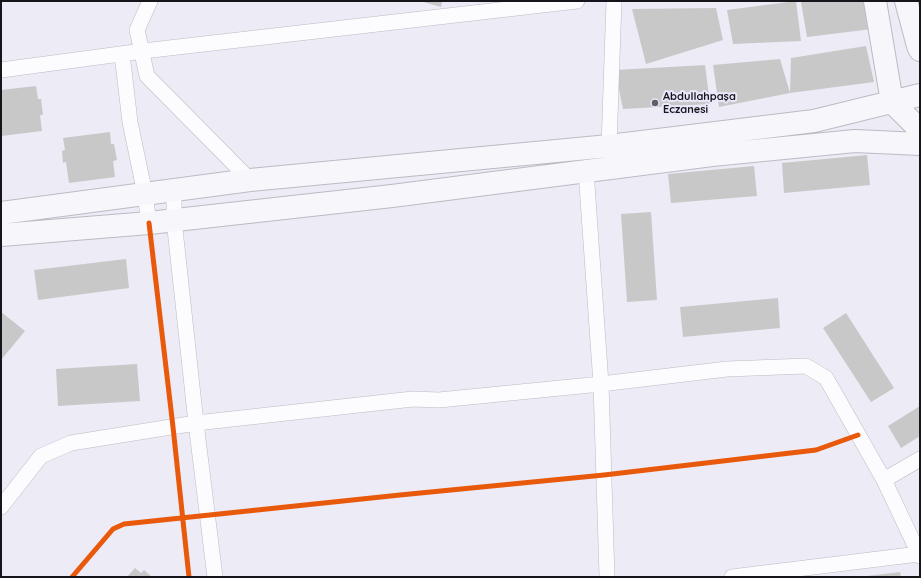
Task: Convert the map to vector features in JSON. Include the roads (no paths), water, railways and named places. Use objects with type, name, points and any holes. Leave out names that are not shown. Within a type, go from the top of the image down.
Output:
[{"type":"main road","points":[[875,1],[892,102],[920,130]]},
{"type":"main road","points":[[906,1],[920,50]]},
{"type":"main road","points":[[1,213],[250,180],[609,146],[814,121],[920,95]]},
{"type":"main road","points":[[1,235],[174,220],[392,196],[712,155],[855,141],[920,144]]},
{"type":"street","points":[[150,1],[137,30],[147,76],[250,180]]},
{"type":"street","points":[[1,70],[122,54],[577,1]]},
{"type":"street","points":[[609,146],[614,1]]},
{"type":"street","points":[[122,54],[130,122],[145,194],[149,222]]},
{"type":"street","points":[[586,171],[601,384],[608,577]]},
{"type":"street","points":[[174,190],[174,220],[196,423],[215,577]]},
{"type":"street","points":[[1,507],[41,456],[71,442],[196,423],[413,399],[439,400],[601,384],[727,369],[806,366],[826,378],[884,480],[919,555],[732,577]]},
{"type":"street","points":[[884,480],[920,459]]},
{"type":"place","name":"Abdullahpaşa Eczanesi","points":[[655,103]]}]
